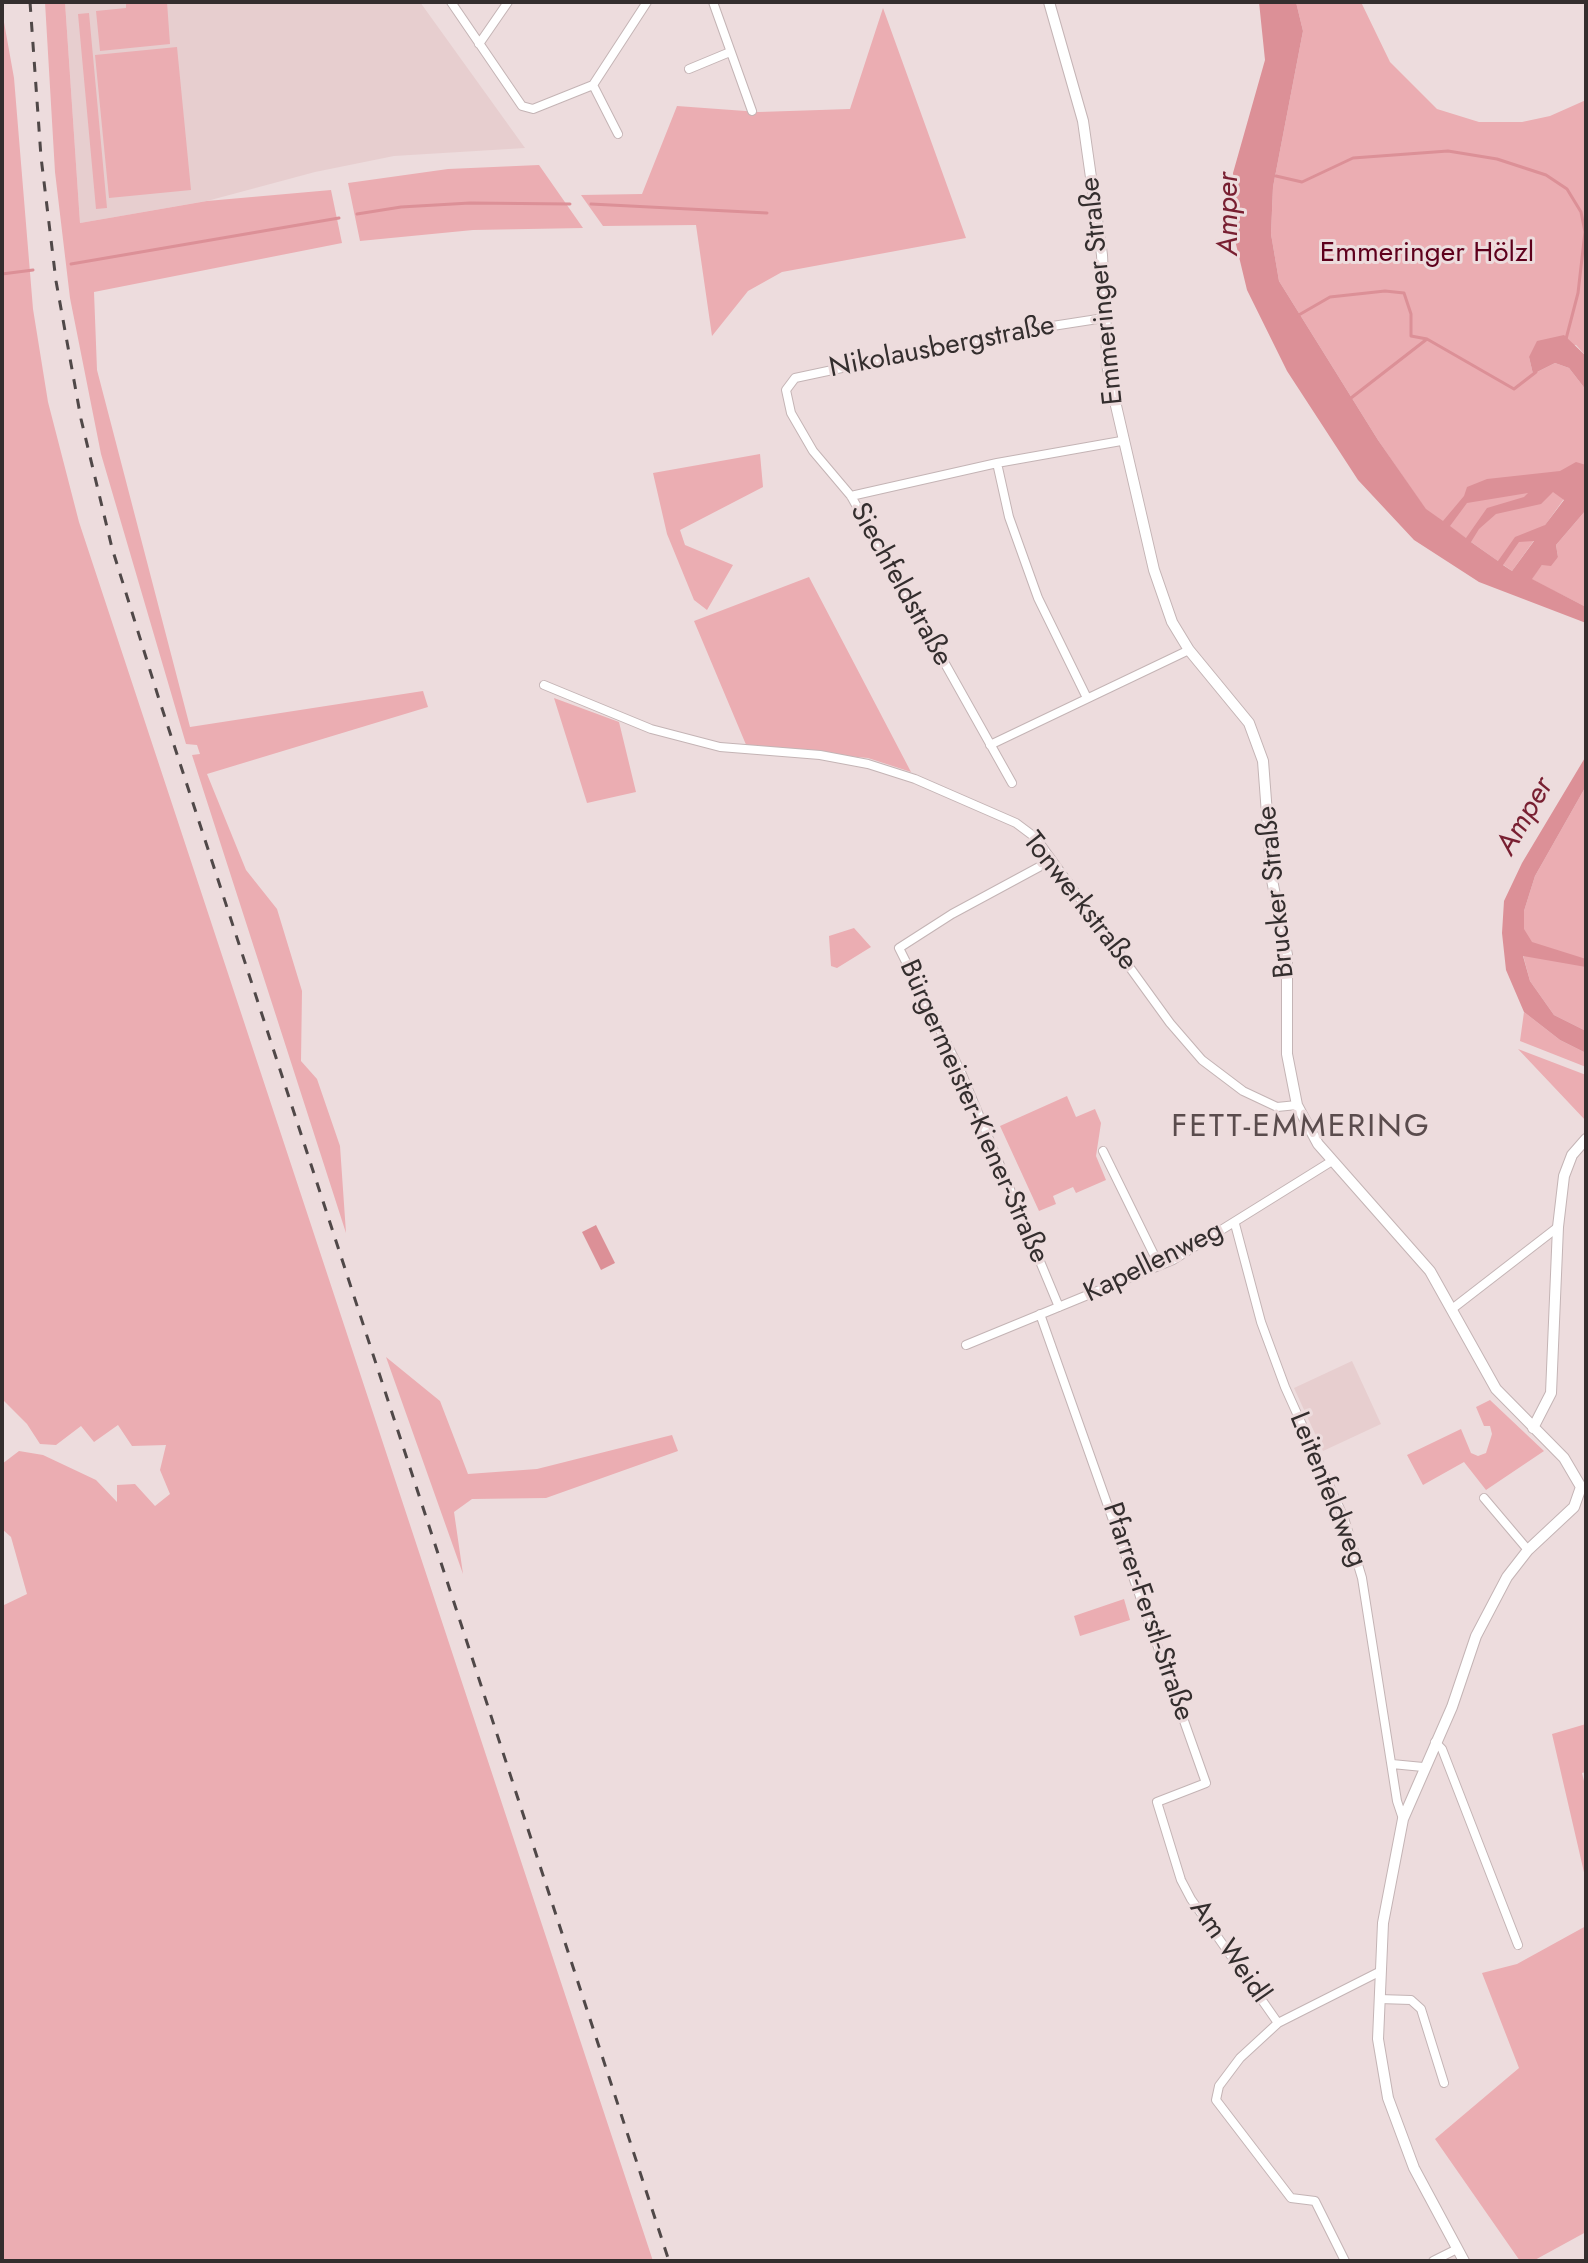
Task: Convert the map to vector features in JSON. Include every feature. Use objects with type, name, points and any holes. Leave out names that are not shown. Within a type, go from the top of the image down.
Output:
[{"type":"street","points":[[451,2],[522,106],[533,109],[593,85],[647,2]]},
{"type":"street","points":[[479,44],[508,2]]},
{"type":"street","points":[[713,2],[752,111]]},
{"type":"street","name":"Emmeringer Straße","points":[[1049,2],[1077,95],[1093,177],[1102,255],[1108,371],[1121,441],[1162,599],[1189,650],[1201,665]]},
{"type":"street","points":[[689,69],[730,52]]},
{"type":"street","points":[[593,85],[618,134]]},
{"type":"street","name":"Nikolausbergstraße","points":[[786,390],[795,378],[1001,334],[1104,318]]},
{"type":"street","name":"Siechfeldstraße","points":[[786,390],[791,413],[813,451],[851,496],[1012,783]]},
{"type":"street","points":[[851,496],[997,463],[1121,441]]},
{"type":"street","points":[[997,463],[1009,517],[1038,598],[1087,698]]},
{"type":"street","points":[[990,745],[1189,650]]},
{"type":"street","name":"Brucker Straße","points":[[1201,665],[1249,723],[1263,761],[1272,880],[1287,955],[1287,1054],[1297,1105],[1332,1161],[1415,1251],[1497,1390],[1574,1469],[1584,1486]]},
{"type":"street","name":"Tonwerkstraße","points":[[544,685],[651,729],[689,740],[743,750],[820,755],[868,764],[915,779],[1016,823],[1036,838],[1170,1023],[1202,1060],[1243,1091],[1277,1107],[1297,1105]]},
{"type":"street","name":"Bürgermeister-Kiener-Straße","points":[[1052,860],[899,948],[961,1072],[1059,1307]]},
{"type":"street","points":[[1533,1428],[1551,1393],[1558,1227],[1564,1176],[1572,1155],[1586,1139]]},
{"type":"street","points":[[1103,1151],[1159,1265]]},
{"type":"street","name":"Kapellenweg","points":[[966,1345],[1159,1265],[1235,1224],[1332,1161]]},
{"type":"street","name":"Leitenfeldweg","points":[[1235,1224],[1261,1322],[1285,1387],[1344,1518],[1360,1569],[1403,1819]]},
{"type":"street","points":[[1452,1309],[1558,1227]]},
{"type":"street","name":"Pfarrer-Ferstl-Straße","points":[[1040,1314],[1115,1517],[1206,1783],[1157,1802],[1181,1880]]},
{"type":"street","points":[[1464,2261],[1414,2168],[1393,2118],[1380,2055],[1379,1972],[1393,1862],[1403,1819],[1489,1608],[1528,1550],[1574,1507],[1584,1486]]},
{"type":"street","points":[[1484,1498],[1528,1550]]},
{"type":"street","points":[[1435,1742],[1442,1749],[1518,1945]]},
{"type":"street","points":[[1392,1764],[1423,1767]]},
{"type":"street","name":"Am Weidl","points":[[1181,1880],[1278,2023]]},
{"type":"street","points":[[1345,2261],[1315,2201],[1291,2198],[1216,2100],[1219,2086],[1240,2058],[1278,2023],[1379,1972]]},
{"type":"street","points":[[1379,1999],[1411,2000],[1421,2009],[1444,2083]]},
{"type":"street","points":[[1433,2261],[1457,2249]]},
{"type":"shaded area","points":[[65,2],[420,2],[525,148],[394,156],[315,172],[207,201],[80,223]]},
{"type":"shaded area","points":[[1259,2],[1296,2],[1303,31],[1273,187],[1271,234],[1279,281],[1378,440],[1426,509],[1443,521],[1464,496],[1467,487],[1487,479],[1560,471],[1576,462],[1586,465],[1586,510],[1556,545],[1558,557],[1551,566],[1542,565],[1532,579],[1586,607],[1586,623],[1479,582],[1414,540],[1358,480],[1287,371],[1247,290],[1234,236],[1233,173],[1265,60]],"holes":[[[1553,492],[1564,500],[1545,525],[1515,537],[1498,561],[1471,542],[1479,529],[1496,514],[1541,504]],[[1528,493],[1487,508],[1466,538],[1450,526],[1467,503]],[[1534,541],[1512,571],[1503,565],[1519,542]]]},
{"type":"shaded area","points":[[1564,335],[1586,356],[1586,390],[1569,368],[1555,363],[1533,374],[1529,357],[1537,341]]},
{"type":"shaded area","points":[[1586,756],[1586,786],[1535,876],[1524,911],[1524,929],[1532,942],[1586,959],[1586,967],[1523,956],[1530,981],[1554,1015],[1586,1031],[1586,1053],[1560,1040],[1524,1012],[1506,970],[1502,933],[1504,901],[1522,863]]},
{"type":"shaded area","points":[[596,1225],[615,1263],[601,1270],[582,1232]]},
{"type":"shaded area","points":[[1352,1361],[1381,1424],[1323,1451],[1294,1388]]},
{"type":"green space","points":[[45,2],[65,2],[80,223],[207,201],[331,190],[342,243],[94,292],[97,370],[190,727],[423,691],[428,707],[207,774],[246,870],[277,909],[302,991],[301,1061],[317,1079],[340,1146],[346,1233],[192,755],[200,754],[197,745],[186,744],[101,454],[70,298],[55,172]]},
{"type":"green space","points":[[126,2],[167,2],[170,44],[100,51],[96,11],[126,8]]},
{"type":"green space","name":"Emmeringer Hölzl","points":[[1296,2],[1361,2],[1390,62],[1437,109],[1479,122],[1522,122],[1550,116],[1586,100],[1586,356],[1576,345],[1529,357],[1533,374],[1555,363],[1569,368],[1586,390],[1586,478],[1574,485],[1512,571],[1426,510],[1378,440],[1279,281],[1271,234],[1273,187],[1303,31]]},
{"type":"green space","points":[[883,8],[966,238],[782,272],[748,291],[712,336],[696,225],[603,226],[581,195],[642,194],[677,106],[759,112],[850,109]]},
{"type":"green space","points":[[2,11],[14,78],[33,309],[48,402],[79,522],[653,2261],[2,2261],[2,1606],[27,1594],[11,1537],[2,1529],[2,1464],[19,1451],[43,1455],[96,1480],[117,1502],[117,1485],[135,1484],[155,1506],[170,1494],[160,1470],[166,1445],[132,1446],[118,1425],[94,1442],[81,1426],[56,1445],[40,1444],[27,1424],[2,1399]]},
{"type":"green space","points":[[89,13],[107,208],[96,209],[78,14]]},
{"type":"green space","points":[[177,47],[191,190],[109,198],[95,55]]},
{"type":"green space","points":[[539,165],[583,228],[473,230],[360,241],[348,183],[448,169]]},
{"type":"green space","points":[[760,454],[763,487],[680,530],[685,545],[733,565],[707,610],[694,600],[667,534],[653,473]]},
{"type":"green space","points":[[1586,510],[1586,607],[1531,579],[1542,565],[1558,557],[1556,545]]},
{"type":"green space","points":[[809,577],[911,772],[868,758],[747,747],[694,621]]},
{"type":"green space","points":[[554,698],[619,722],[636,792],[587,803]]},
{"type":"green space","points":[[1586,786],[1586,1031],[1554,1015],[1530,981],[1523,955],[1524,911],[1535,876]]},
{"type":"green space","points":[[854,928],[871,947],[837,968],[831,966],[829,936]]},
{"type":"green space","points":[[1524,1012],[1560,1040],[1586,1053],[1586,1067],[1520,1041]]},
{"type":"green space","points":[[1518,1049],[1586,1075],[1586,1121]]},
{"type":"green space","points":[[1067,1096],[1076,1117],[1095,1109],[1101,1123],[1096,1156],[1106,1180],[1076,1193],[1073,1187],[1053,1196],[1056,1204],[1039,1211],[1000,1126]]},
{"type":"green space","points":[[386,1357],[440,1401],[468,1474],[537,1469],[672,1435],[678,1451],[546,1498],[472,1499],[454,1512],[463,1574]]},
{"type":"green space","points":[[1490,1400],[1544,1451],[1486,1490],[1464,1462],[1423,1485],[1407,1455],[1461,1429],[1471,1453],[1478,1456],[1486,1453],[1492,1434],[1490,1426],[1484,1426],[1476,1407]]},
{"type":"green space","points":[[1124,1599],[1130,1620],[1080,1636],[1074,1616]]},
{"type":"green space","points":[[1586,1724],[1586,1772],[1582,1773],[1586,1789],[1586,1881],[1552,1734]]},
{"type":"green space","points":[[1586,1926],[1586,2232],[1533,2261],[1520,2261],[1435,2139],[1519,2068],[1482,1973],[1517,1964]]},
{"type":"waterway","points":[[1276,176],[1302,182],[1353,158],[1448,151],[1497,159],[1546,175],[1567,189],[1581,212],[1585,232],[1578,293],[1566,339]]},
{"type":"waterway","points":[[357,214],[401,207],[470,203],[570,204]]},
{"type":"waterway","points":[[591,204],[767,213]]},
{"type":"waterway","points":[[71,264],[339,218]]},
{"type":"waterway","points":[[2,274],[33,270]]},
{"type":"waterway","points":[[1297,316],[1330,297],[1385,291],[1404,293],[1411,314],[1411,336],[1427,339],[1514,389],[1536,372]]},
{"type":"waterway","name":"Amper","points":[[1351,398],[1427,339]]},
{"type":"railway","points":[[30,2],[41,157],[56,281],[81,419],[112,548],[669,2261]]},
{"type":"district","name":"FETT-EMMERING","points":[[1301,1128]]}]
